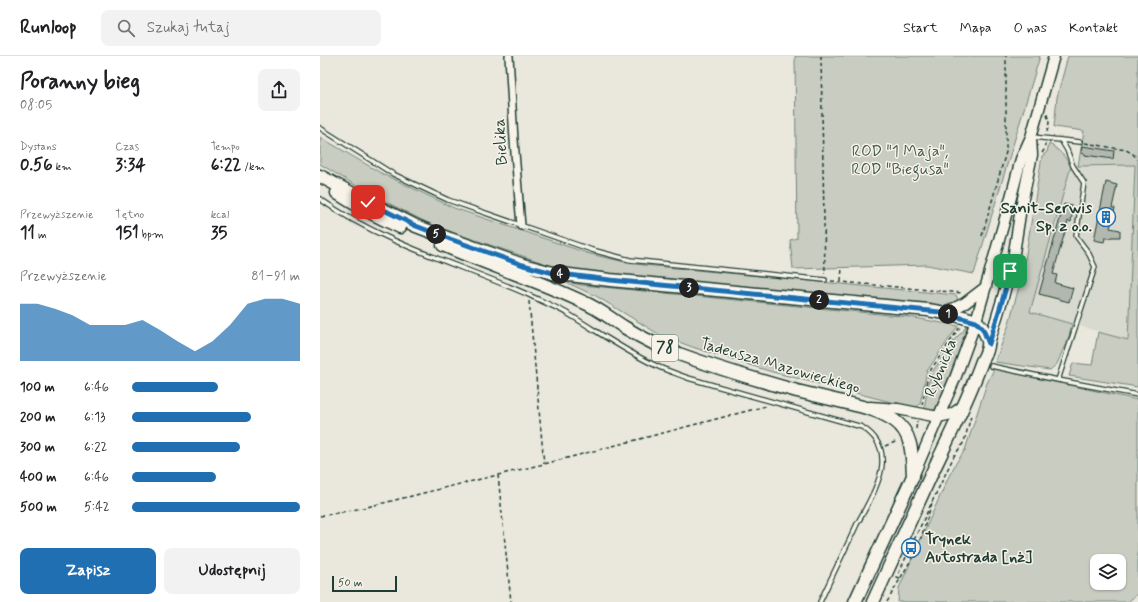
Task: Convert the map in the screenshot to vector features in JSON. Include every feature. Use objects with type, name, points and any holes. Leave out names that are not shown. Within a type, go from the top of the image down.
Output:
[{"type":"main road","name":"Rybnicka","points":[[855,602],[913,476],[963,358],[976,322],[1021,159],[1031,137],[1054,56]]},
{"type":"main road","name":"Rybnicka","points":[[873,602],[964,405],[989,344],[1013,259],[1021,208],[1032,155],[1031,137]]},
{"type":"main road","points":[[320,176],[416,226],[512,261],[553,273],[610,280],[928,310],[976,322],[983,329],[989,344]]},
{"type":"main road","name":"Tadeusza Mazowieckiego","points":[[320,179],[354,204],[376,216],[455,250],[540,282],[585,302],[637,335],[661,347],[710,365],[797,391],[865,407],[898,409],[938,417]]},
{"type":"main road","points":[[944,313],[965,303],[986,287]]},
{"type":"main road","points":[[938,417],[952,414],[964,405]]},
{"type":"main road","name":"78","points":[[865,407],[894,420],[905,432],[912,449],[913,476]]},
{"type":"street","name":"Bielika","points":[[509,56],[514,140],[522,226]]},
{"type":"lane","points":[[320,128],[393,174],[448,200],[592,250],[630,260],[825,280]]},
{"type":"lane","points":[[1031,137],[1080,142]]},
{"type":"lane","points":[[1058,380],[1095,267],[1088,252],[1076,236],[1084,183],[1073,166],[1067,150],[1061,140]]},
{"type":"lane","points":[[320,199],[372,230],[406,246],[528,295],[569,314],[631,353],[660,368],[688,378],[862,426],[870,432],[876,439],[880,448],[882,468],[875,488],[820,602]]},
{"type":"lane","points":[[991,366],[1138,395]]},
{"type":"path","points":[[821,56],[825,280],[962,293]]},
{"type":"path","points":[[982,236],[1006,152],[1006,56]]},
{"type":"path","points":[[1080,142],[1126,150],[1133,154],[1138,160]]},
{"type":"path","points":[[841,282],[842,267]]},
{"type":"path","points":[[528,295],[544,464]]},
{"type":"path","points":[[919,410],[922,404],[930,370],[962,324]]},
{"type":"path","points":[[320,516],[363,508],[544,464],[766,407],[770,401]]},
{"type":"path","points":[[918,418],[915,430],[920,432]]},
{"type":"path","points":[[880,448],[896,443],[901,439]]},
{"type":"path","points":[[498,475],[511,602]]},
{"type":"path","points":[[887,602],[912,558],[922,535],[933,501],[910,547]]},
{"type":"path","points":[[900,578],[897,577],[907,554]]},
{"type":"shaded area","points":[[1135,165],[1128,340],[1030,312],[1071,166]]},
{"type":"green space","name":"ROD \"1 Maja\", ROD \"Biegusa\"","points":[[795,56],[1040,56],[974,274],[927,265],[793,269],[790,240],[797,238]]},
{"type":"green space","points":[[1068,56],[1138,56],[1138,387],[1069,376],[1073,363],[1092,365],[1098,332],[1128,340],[1135,165],[1078,166],[1084,131],[1054,127],[1057,97]]},
{"type":"green space","points":[[320,137],[381,173],[454,208],[590,254],[634,264],[956,295],[959,302],[948,306],[603,274],[555,267],[434,226],[370,194],[320,164]]},
{"type":"green space","points":[[1049,144],[1062,154],[1071,166],[1030,312],[1072,324],[1069,336],[1057,364],[1050,370],[995,362],[1008,327],[1023,272],[1042,156],[1047,152]]},
{"type":"green space","points":[[563,281],[582,285],[910,317],[958,326],[927,371],[920,404],[915,408],[772,372],[695,348],[660,335],[596,296]]},
{"type":"green space","points":[[966,326],[968,328],[963,343],[935,410],[924,410],[928,384],[933,371]]},
{"type":"green space","points":[[994,369],[1138,400],[1138,593],[1128,602],[898,602],[899,588],[949,476],[965,450],[987,383]]},
{"type":"building","points":[[1082,146],[1114,151],[1113,159],[1085,155],[1081,153]]},
{"type":"building","name":"Sanit-Serwis Sp. z o.o.","points":[[1106,182],[1117,185],[1112,208],[1115,208],[1110,228],[1120,230],[1120,237],[1105,238],[1104,242],[1094,240]]},
{"type":"building","points":[[1064,204],[1072,206],[1073,208],[1071,222],[1068,221],[1053,274],[1057,275],[1055,283],[1073,288],[1069,302],[1039,294]]},
{"type":"place","name":"Sanit-Serwis Sp. z o.o.","points":[[1106,217]]},
{"type":"place","name":"Trynek Autostrada [nż]","points":[[911,548]]},
{"type":"route","points":[[368,202],[416,226],[535,269],[553,273],[610,280],[928,310],[954,315],[976,322],[983,329],[989,344],[1010,271]]}]
